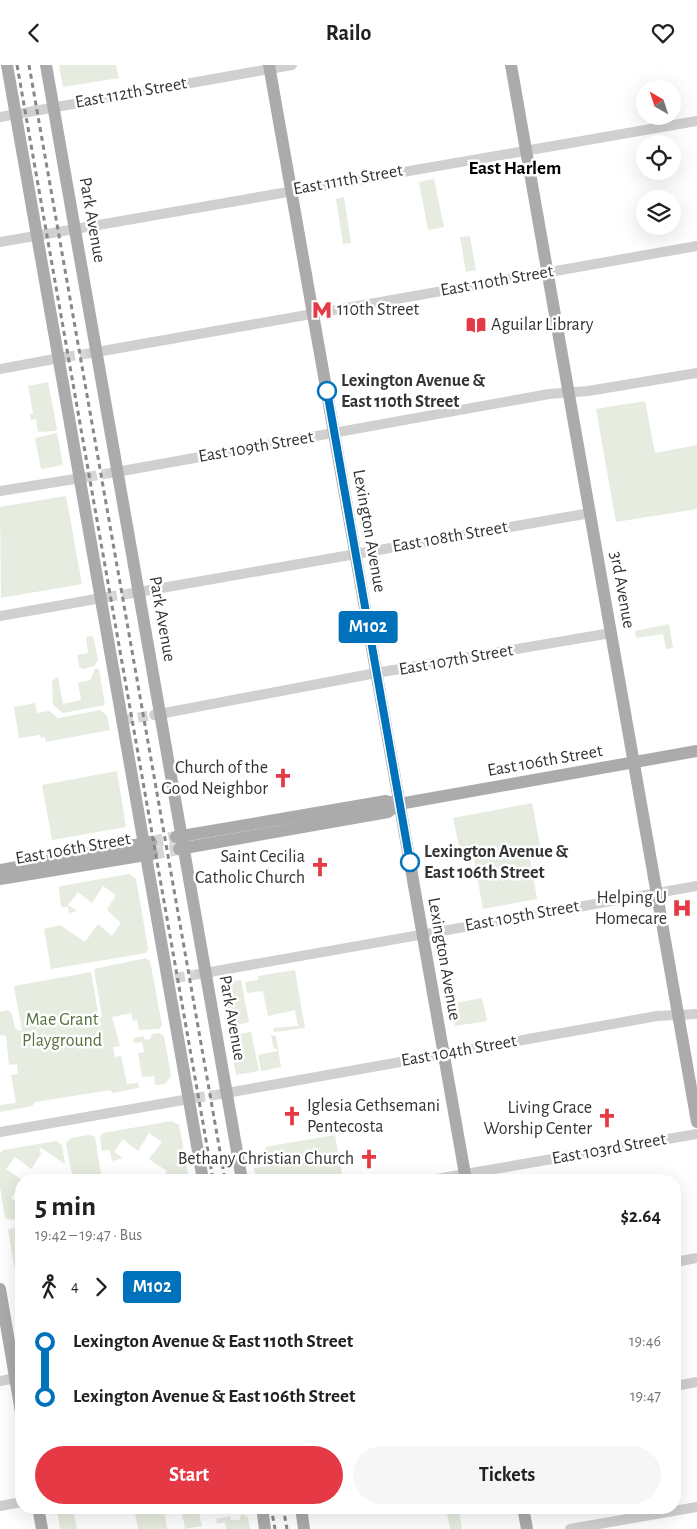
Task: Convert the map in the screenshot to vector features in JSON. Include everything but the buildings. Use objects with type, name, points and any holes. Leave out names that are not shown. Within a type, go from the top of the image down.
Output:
[{"type":"main road","points":[[8,65],[37,235],[62,358],[171,978],[192,1099],[202,1174]]},
{"type":"main road","name":"Park Avenue","points":[[46,65],[76,229],[114,472],[202,973],[241,1174]]},
{"type":"main road","name":"3rd Avenue","points":[[511,65],[697,1122]]},
{"type":"main road","name":"Lexington Avenue","points":[[269,67],[464,1174]]},
{"type":"main road","name":"East 106th Street","points":[[180,843],[386,801],[399,804],[697,751]]},
{"type":"main road","name":"East 106th Street","points":[[0,870],[148,849]]},
{"type":"main road","name":"East 106th Street","points":[[0,879],[148,849]]},
{"type":"main road","points":[[0,1289],[15,1363]]},
{"type":"main road","points":[[39,1514],[42,1529]]},
{"type":"main road","points":[[263,1514],[265,1529]]},
{"type":"main road","points":[[301,1514],[304,1529]]},
{"type":"main road","points":[[524,1514],[527,1529]]},
{"type":"street","name":"East 112th Street","points":[[0,117],[269,67],[292,65]]},
{"type":"street","name":"East 111th Street","points":[[0,242],[506,152],[526,151],[697,121]]},
{"type":"street","name":"East 110th Street","points":[[94,352],[697,246]]},
{"type":"street","points":[[0,369],[62,358]]},
{"type":"street","name":"East 109th Street","points":[[114,472],[569,393],[697,373]]},
{"type":"street","points":[[0,491],[83,477]]},
{"type":"street","name":"East 108th Street","points":[[136,592],[590,513]]},
{"type":"street","points":[[0,616],[104,598]]},
{"type":"street","name":"East 107th Street","points":[[157,715],[376,673],[611,633]]},
{"type":"street","name":"East 105th Street","points":[[202,973],[697,886]]},
{"type":"street","name":"East 104th Street","points":[[224,1093],[657,1016],[697,1014]]},
{"type":"street","points":[[0,1133],[192,1099]]},
{"type":"street","name":"East 103rd Street","points":[[481,1174],[697,1134]]},
{"type":"street","points":[[681,1261],[697,1258]]},
{"type":"street","points":[[0,1381],[15,1378]]},
{"type":"street","points":[[681,1385],[697,1382]]},
{"type":"street","points":[[0,1506],[15,1503]]},
{"type":"street","points":[[681,1510],[697,1507]]},
{"type":"street","points":[[570,1529],[657,1514]]},
{"type":"green space","points":[[59,65],[116,65],[119,78],[63,87]]},
{"type":"green space","points":[[434,179],[444,227],[428,230],[419,182]]},
{"type":"green space","points":[[344,197],[351,243],[343,244],[336,199]]},
{"type":"green space","points":[[470,236],[476,270],[466,272],[460,237]]},
{"type":"green space","points":[[48,382],[57,429],[55,431],[38,432],[36,419],[31,420],[30,414],[33,413],[28,386]]},
{"type":"green space","points":[[645,401],[655,453],[697,445],[697,509],[616,522],[596,409]]},
{"type":"green space","points":[[57,433],[63,465],[41,469],[35,438]]},
{"type":"green space","points":[[66,496],[82,584],[1,598],[0,507]]},
{"type":"green space","points":[[669,624],[673,648],[666,649],[663,634],[636,638],[635,631]]},
{"type":"green space","points":[[93,636],[98,660],[94,666],[83,669],[79,667],[77,655],[88,653],[86,637]]},
{"type":"green space","points":[[95,669],[99,669],[105,705],[63,713],[53,705],[52,681],[58,677],[63,704],[81,700],[78,683],[90,680]]},
{"type":"green space","points":[[35,703],[37,713],[49,711],[58,718],[100,710],[107,716],[110,730],[46,742],[45,737],[41,738],[40,735],[19,738],[14,707]]},
{"type":"green space","points":[[117,771],[126,827],[52,840],[42,785]]},
{"type":"green space","points":[[532,803],[541,850],[529,852],[537,899],[483,909],[473,854],[461,855],[453,818]]},
{"type":"green space","points":[[129,874],[136,879],[148,948],[146,953],[51,969],[44,929],[60,925],[85,942],[98,924],[112,936],[121,923],[107,910],[116,895],[103,886],[92,903],[78,892],[68,905],[77,911],[69,913],[68,907],[61,907],[59,888],[61,886]]},
{"type":"green space","name":"Mae Grant Playground","points":[[146,958],[150,961],[162,1025],[159,1029],[139,1030],[137,1020],[133,1021],[131,1013],[112,1017],[120,1046],[113,1047],[115,1057],[121,1056],[127,1084],[138,1083],[139,1088],[112,1093],[111,1090],[35,1102],[32,1106],[0,1112],[0,1105],[16,1103],[11,1075],[18,1074],[17,1064],[9,1065],[6,1036],[0,1035],[0,1012],[8,1010],[12,1014],[15,1028],[18,1031],[22,1030],[14,986],[91,972],[99,1019],[102,1017],[94,969]]},
{"type":"green space","points":[[295,970],[305,1028],[274,1032],[273,1028],[298,1026],[295,1010],[268,1016],[263,991],[247,993],[245,982],[258,980],[258,976]]},
{"type":"green space","points":[[241,980],[249,1022],[229,1027],[221,983]]},
{"type":"green space","points":[[482,998],[487,1021],[455,1026],[450,1004]]},
{"type":"green space","points":[[251,1032],[259,1071],[236,1075],[229,1036]]},
{"type":"green space","points":[[159,1033],[164,1036],[171,1076],[165,1084],[155,1085],[154,1076],[142,1077],[138,1053],[144,1052],[142,1042],[134,1043],[134,1038],[143,1036],[145,1040],[150,1039],[152,1034]]},
{"type":"green space","points":[[271,1035],[276,1036],[281,1067],[261,1071],[258,1055],[277,1051],[277,1049],[274,1049]]},
{"type":"green space","points":[[172,1121],[179,1125],[188,1174],[165,1174],[167,1171],[149,1159],[162,1142],[149,1133],[138,1151],[123,1139],[114,1152],[123,1158],[112,1161],[110,1150],[102,1151],[100,1137],[103,1133]]},
{"type":"green space","points":[[89,1135],[95,1137],[101,1174],[72,1174],[66,1143],[71,1138]]},
{"type":"green space","points":[[335,1135],[342,1174],[255,1174],[254,1168],[268,1166],[265,1147]]},
{"type":"green space","points":[[56,1141],[62,1145],[65,1164],[41,1148],[39,1151],[44,1155],[41,1154],[31,1169],[15,1157],[6,1169],[15,1175],[15,1193],[11,1198],[15,1201],[15,1219],[11,1220],[5,1218],[0,1187],[0,1153],[3,1150]]},
{"type":"green space","points":[[15,1227],[15,1271],[8,1230]]},
{"type":"green space","points":[[58,1514],[74,1514],[77,1529],[60,1529]]},
{"type":"green space","points":[[135,1514],[165,1514],[167,1529],[138,1529]]},
{"type":"green space","points":[[182,1514],[199,1514],[202,1526],[185,1529]]},
{"type":"green space","points":[[242,1514],[248,1517],[250,1529],[226,1529],[225,1522],[217,1524],[216,1519],[230,1516],[231,1520],[239,1520]]},
{"type":"green space","points":[[447,1514],[460,1514],[462,1529],[450,1529]]},
{"type":"tunnel","points":[[65,357],[91,353]]},
{"type":"tunnel","points":[[87,477],[111,473]]},
{"type":"tunnel","points":[[107,597],[133,593]]},
{"type":"tunnel","points":[[123,720],[154,715]]},
{"type":"tunnel","points":[[151,842],[176,837]]},
{"type":"tunnel","points":[[152,854],[179,849]]},
{"type":"tunnel","points":[[175,978],[199,974]]},
{"type":"tunnel","points":[[195,1098],[221,1094]]},
{"type":"railway","points":[[17,65],[212,1174]]},
{"type":"railway","points":[[29,65],[224,1174]]},
{"type":"railway","points":[[272,1514],[275,1529]]},
{"type":"railway","points":[[284,1514],[287,1529]]},
{"type":"bus line","name":"M102","points":[[327,391],[410,862]]},
{"type":"place","name":"110th Street","points":[[322,310]]},
{"type":"place","name":"Aguilar Library","points":[[476,325]]},
{"type":"place","name":"Lexington Avenue & East 110th Street","points":[[327,391]]},
{"type":"place","name":"Church of the Good Neighbor","points":[[283,778]]},
{"type":"place","name":"Lexington Avenue & East 106th Street","points":[[410,862]]},
{"type":"place","name":"Saint Cecilia Catholic Church","points":[[320,867]]},
{"type":"place","name":"Helping U Homecare","points":[[682,908]]},
{"type":"place","name":"Iglesia Gethsemani Pentecosta","points":[[292,1116]]},
{"type":"place","name":"Living Grace Worship Center","points":[[607,1118]]},
{"type":"place","name":"Bethany Christian Church","points":[[369,1159]]},
{"type":"district","name":"East Harlem","points":[[515,168]]}]
